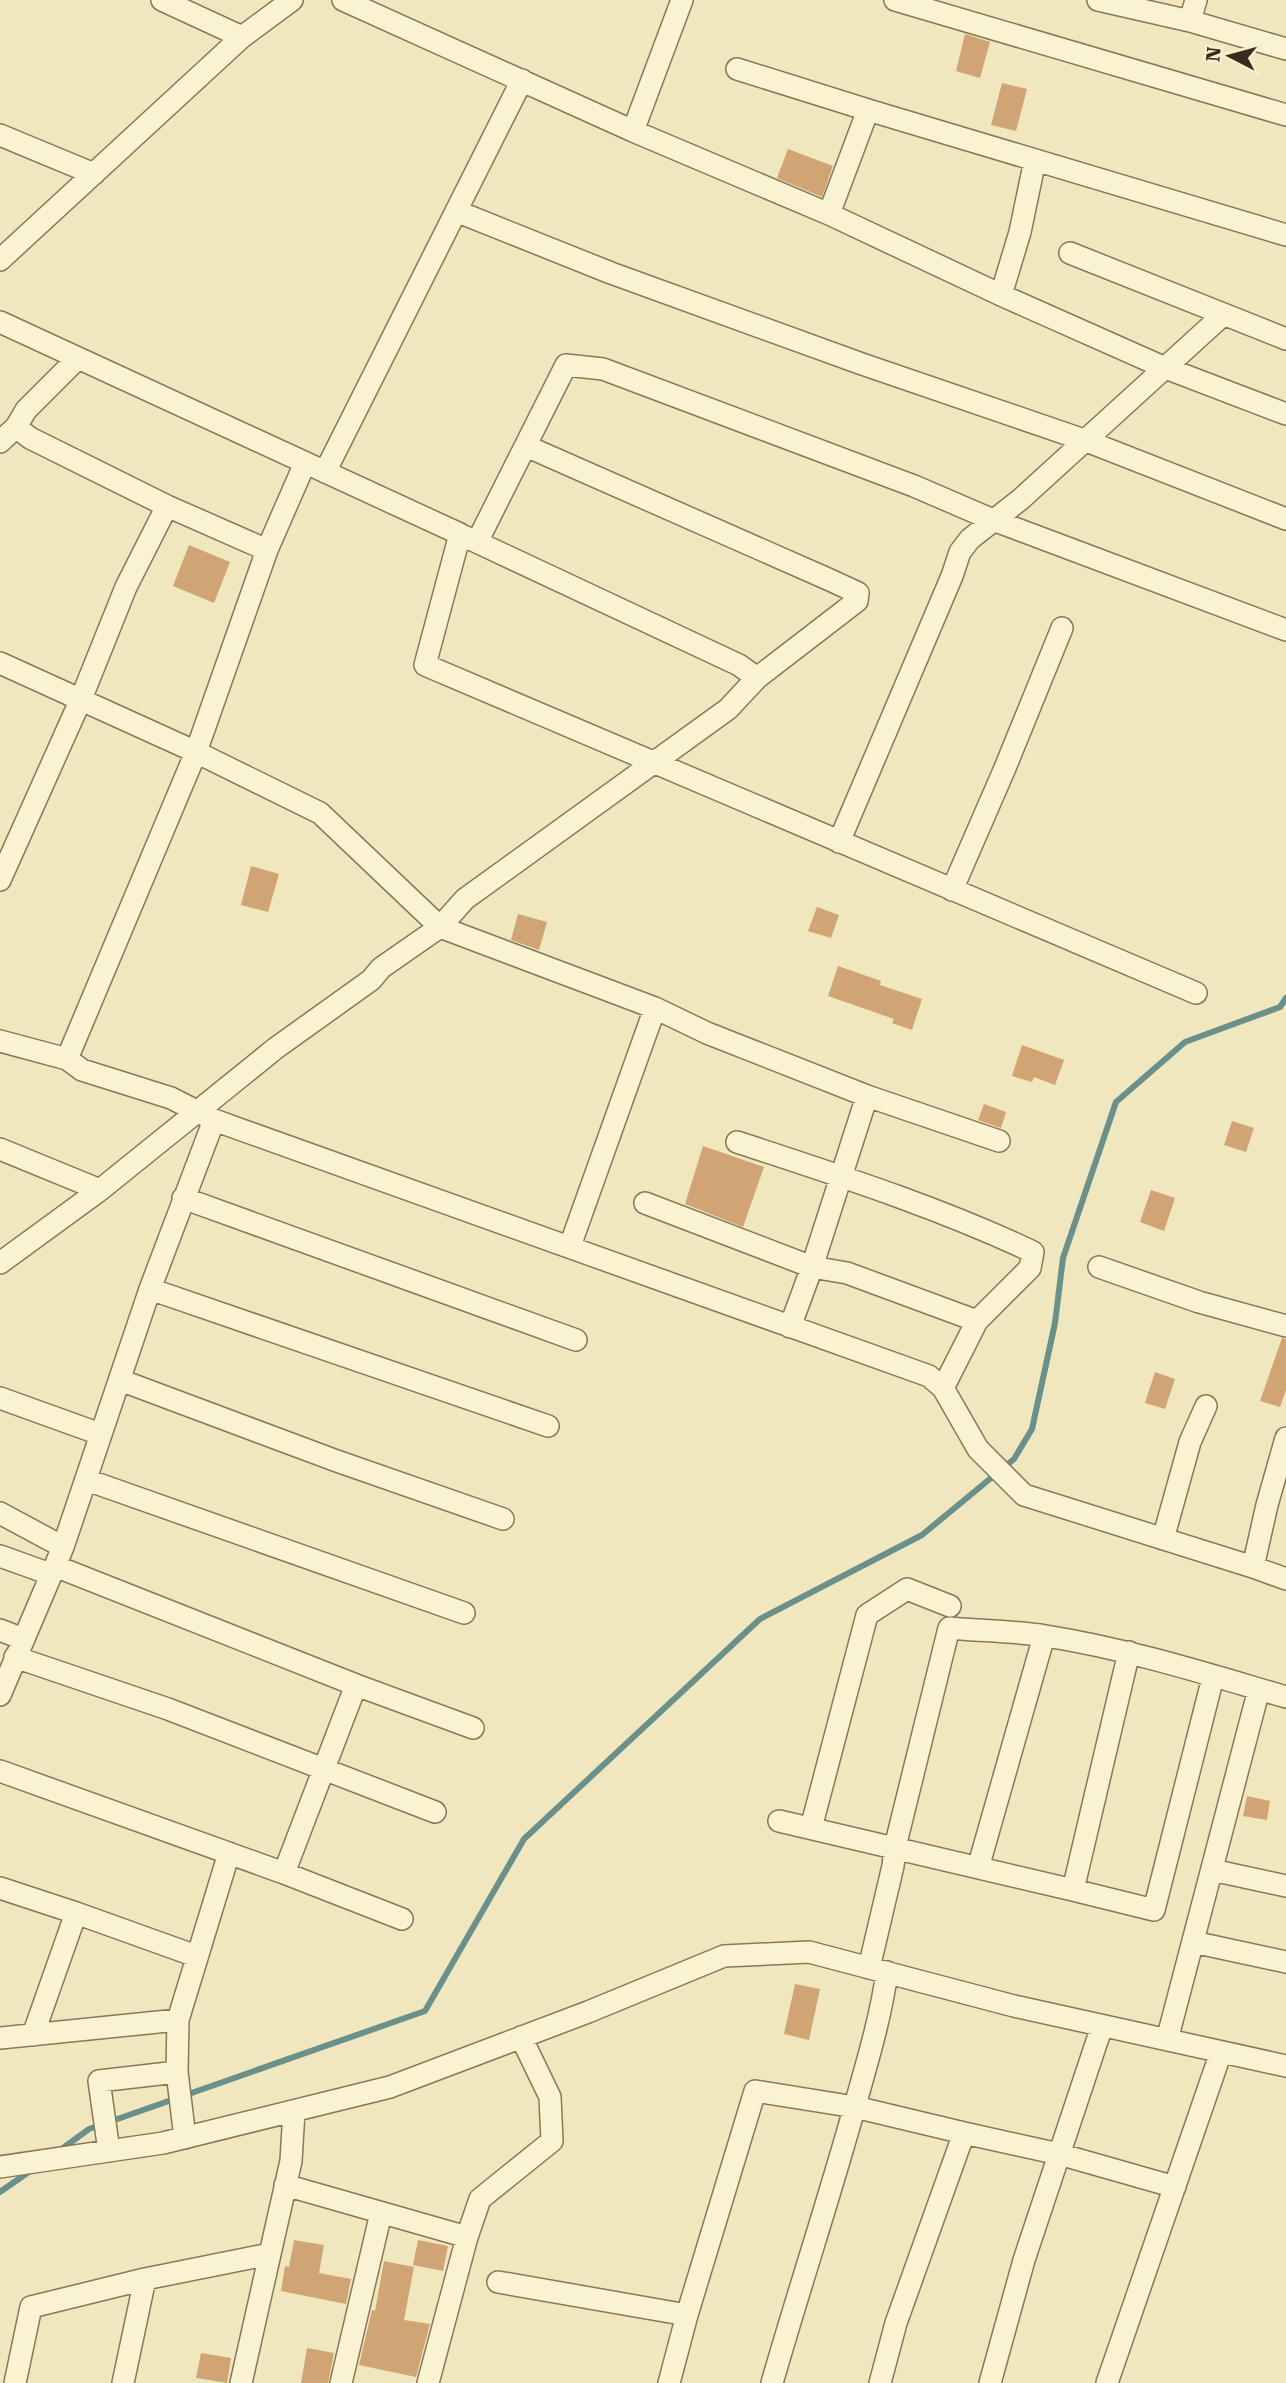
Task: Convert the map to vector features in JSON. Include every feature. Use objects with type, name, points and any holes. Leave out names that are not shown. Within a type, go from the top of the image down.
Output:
[{"type":"street","points":[[162,0],[242,37]]},
{"type":"street","points":[[0,260],[242,37],[292,0]]},
{"type":"street","points":[[343,0],[633,131],[829,214],[1163,368],[1286,414]]},
{"type":"street","points":[[633,131],[682,0]]},
{"type":"street","points":[[895,0],[1286,115]]},
{"type":"street","points":[[1098,0],[1190,21],[1286,49]]},
{"type":"street","points":[[1190,21],[1196,0]]},
{"type":"street","points":[[737,69],[1286,235]]},
{"type":"street","points":[[325,472],[522,80]]},
{"type":"street","points":[[829,214],[868,110]]},
{"type":"street","points":[[0,135],[94,174]]},
{"type":"street","points":[[1001,295],[1020,232],[1035,160]]},
{"type":"street","points":[[456,211],[611,273],[1084,440],[1286,519]]},
{"type":"street","points":[[1070,253],[1286,339]]},
{"type":"street","points":[[839,842],[960,552],[970,539],[1021,499],[1223,315]]},
{"type":"street","points":[[0,322],[739,664],[757,678]]},
{"type":"street","points":[[0,442],[16,427],[26,410],[78,358]]},
{"type":"street","points":[[1196,993],[425,665],[468,538],[526,446],[566,365],[603,369],[914,485],[993,520],[1286,630]]},
{"type":"street","points":[[16,427],[30,438],[167,506],[267,550]]},
{"type":"street","points":[[0,1263],[9,1247],[100,1190],[206,1115],[276,1048],[440,927],[465,900],[728,709],[757,678],[857,601],[858,593],[526,446]]},
{"type":"street","points":[[67,1059],[196,752],[267,550],[305,463]]},
{"type":"street","points":[[0,880],[81,699],[126,587],[167,506]]},
{"type":"street","points":[[952,890],[1062,628]]},
{"type":"street","points":[[0,663],[196,752],[320,813],[440,927],[655,1008],[707,1033],[867,1096],[999,1140]]},
{"type":"street","points":[[570,1246],[655,1008]]},
{"type":"street","points":[[0,1041],[67,1059],[82,1070],[171,1098],[206,1115],[570,1246],[614,1265],[929,1376],[943,1388],[978,1448],[1024,1495],[1253,1567],[1286,1580]]},
{"type":"street","points":[[790,1327],[867,1096]]},
{"type":"street","points":[[0,1695],[87,1480],[100,1434],[183,1198],[206,1115]]},
{"type":"street","points":[[737,1142],[841,1176],[989,1231],[1033,1252],[1030,1268],[977,1321],[943,1388]]},
{"type":"street","points":[[0,1149],[100,1190]]},
{"type":"street","points":[[183,1198],[576,1340]]},
{"type":"street","points":[[645,1203],[812,1267],[847,1273],[977,1321]]},
{"type":"street","points":[[1099,1268],[1199,1302],[1286,1326]]},
{"type":"street","points":[[150,1289],[548,1426]]},
{"type":"street","points":[[120,1380],[334,1461],[503,1519]]},
{"type":"street","points":[[0,1398],[100,1434]]},
{"type":"street","points":[[1163,1539],[1190,1442],[1206,1406]]},
{"type":"street","points":[[1253,1567],[1266,1505],[1286,1438]]},
{"type":"street","points":[[87,1480],[464,1613]]},
{"type":"street","points":[[0,1513],[56,1562]]},
{"type":"street","points":[[0,1556],[56,1562],[356,1685],[473,1728]]},
{"type":"street","points":[[811,1828],[867,1615],[907,1589],[950,1606]]},
{"type":"street","points":[[772,2383],[794,2305],[831,2195],[882,2009],[878,1970],[895,1848],[949,1628],[1044,1636],[1129,1652],[1286,1697]]},
{"type":"street","points":[[0,1630],[19,1648],[168,1709],[435,1812]]},
{"type":"street","points":[[978,1868],[1044,1636]]},
{"type":"street","points":[[1073,1890],[1129,1652]]},
{"type":"street","points":[[284,1874],[356,1685]]},
{"type":"street","points":[[779,1821],[1154,1910],[1210,1689]]},
{"type":"street","points":[[1167,2040],[1259,1689]]},
{"type":"street","points":[[0,1771],[229,1853],[402,1919]]},
{"type":"street","points":[[185,2138],[178,2077],[178,2020],[229,1853]]},
{"type":"street","points":[[1212,1870],[1286,1886]]},
{"type":"street","points":[[0,1888],[196,1956]]},
{"type":"street","points":[[33,2035],[76,1913]]},
{"type":"street","points":[[1193,1942],[1286,1962]]},
{"type":"street","points":[[0,2167],[66,2157],[108,2144],[185,2138],[390,2087],[724,1956],[809,1952],[1014,2006],[1286,2066]]},
{"type":"street","points":[[0,2038],[178,2020]]},
{"type":"street","points":[[990,2383],[1024,2260],[1102,2026]]},
{"type":"street","points":[[428,2383],[467,2237],[480,2199],[552,2141],[550,2097],[521,2037]]},
{"type":"street","points":[[1107,2383],[1221,2052]]},
{"type":"street","points":[[108,2144],[99,2081],[178,2077]]},
{"type":"street","points":[[669,2383],[755,2091],[855,2107],[1059,2154],[1175,2187]]},
{"type":"street","points":[[241,2383],[291,2161],[293,2111]]},
{"type":"street","points":[[880,2383],[896,2323],[964,2133]]},
{"type":"street","points":[[285,2185],[467,2237]]},
{"type":"street","points":[[341,2383],[381,2213]]},
{"type":"street","points":[[15,2383],[31,2307],[145,2279],[270,2254]]},
{"type":"street","points":[[123,2383],[145,2279]]},
{"type":"street","points":[[498,2282],[687,2315]]},
{"type":"building","points":[[965,34],[990,42],[980,78],[956,71]]},
{"type":"building","points":[[1002,83],[1027,89],[1016,131],[991,125]]},
{"type":"building","points":[[788,149],[833,166],[822,197],[777,178]]},
{"type":"building","points":[[189,545],[230,562],[214,603],[173,586]]},
{"type":"building","points":[[251,866],[279,874],[268,912],[241,905]]},
{"type":"building","points":[[817,907],[839,915],[831,938],[808,931]]},
{"type":"building","points":[[518,914],[547,922],[539,950],[511,940]]},
{"type":"building","points":[[838,966],[881,981],[880,985],[922,999],[912,1030],[892,1023],[894,1019],[828,996]]},
{"type":"building","points":[[1022,1045],[1064,1060],[1055,1085],[1034,1077],[1032,1082],[1012,1076]]},
{"type":"building","points":[[984,1104],[1006,1112],[1001,1128],[978,1120]]},
{"type":"building","points":[[1232,1121],[1254,1128],[1246,1152],[1224,1145]]},
{"type":"building","points":[[703,1146],[764,1167],[743,1227],[685,1204]]},
{"type":"building","points":[[1151,1190],[1175,1198],[1164,1231],[1140,1222]]},
{"type":"building","points":[[1282,1338],[1286,1339],[1286,1390],[1280,1407],[1260,1401]]},
{"type":"building","points":[[1155,1372],[1175,1379],[1165,1409],[1145,1403]]},
{"type":"building","points":[[1247,1796],[1270,1801],[1267,1820],[1243,1816]]},
{"type":"building","points":[[795,1984],[820,1989],[809,2040],[784,2034]]},
{"type":"building","points":[[294,2240],[324,2245],[319,2273],[351,2279],[346,2304],[281,2291],[285,2266],[289,2267]]},
{"type":"building","points":[[418,2240],[448,2246],[443,2271],[413,2265]]},
{"type":"building","points":[[384,2261],[414,2267],[404,2320],[430,2324],[416,2377],[359,2365],[372,2310],[375,2311]]},
{"type":"building","points":[[307,2348],[334,2353],[328,2383],[301,2383]]},
{"type":"building","points":[[201,2353],[231,2358],[227,2383],[196,2378]]},
{"type":"waterway","points":[[59,2151],[89,2129],[425,2011],[524,1839],[760,1619],[922,1535],[1014,1459],[1032,1429],[1055,1323],[1063,1258],[1116,1102],[1185,1042],[1280,1007],[1286,998]]},
{"type":"waterway","points":[[0,2192],[33,2169]]}]
